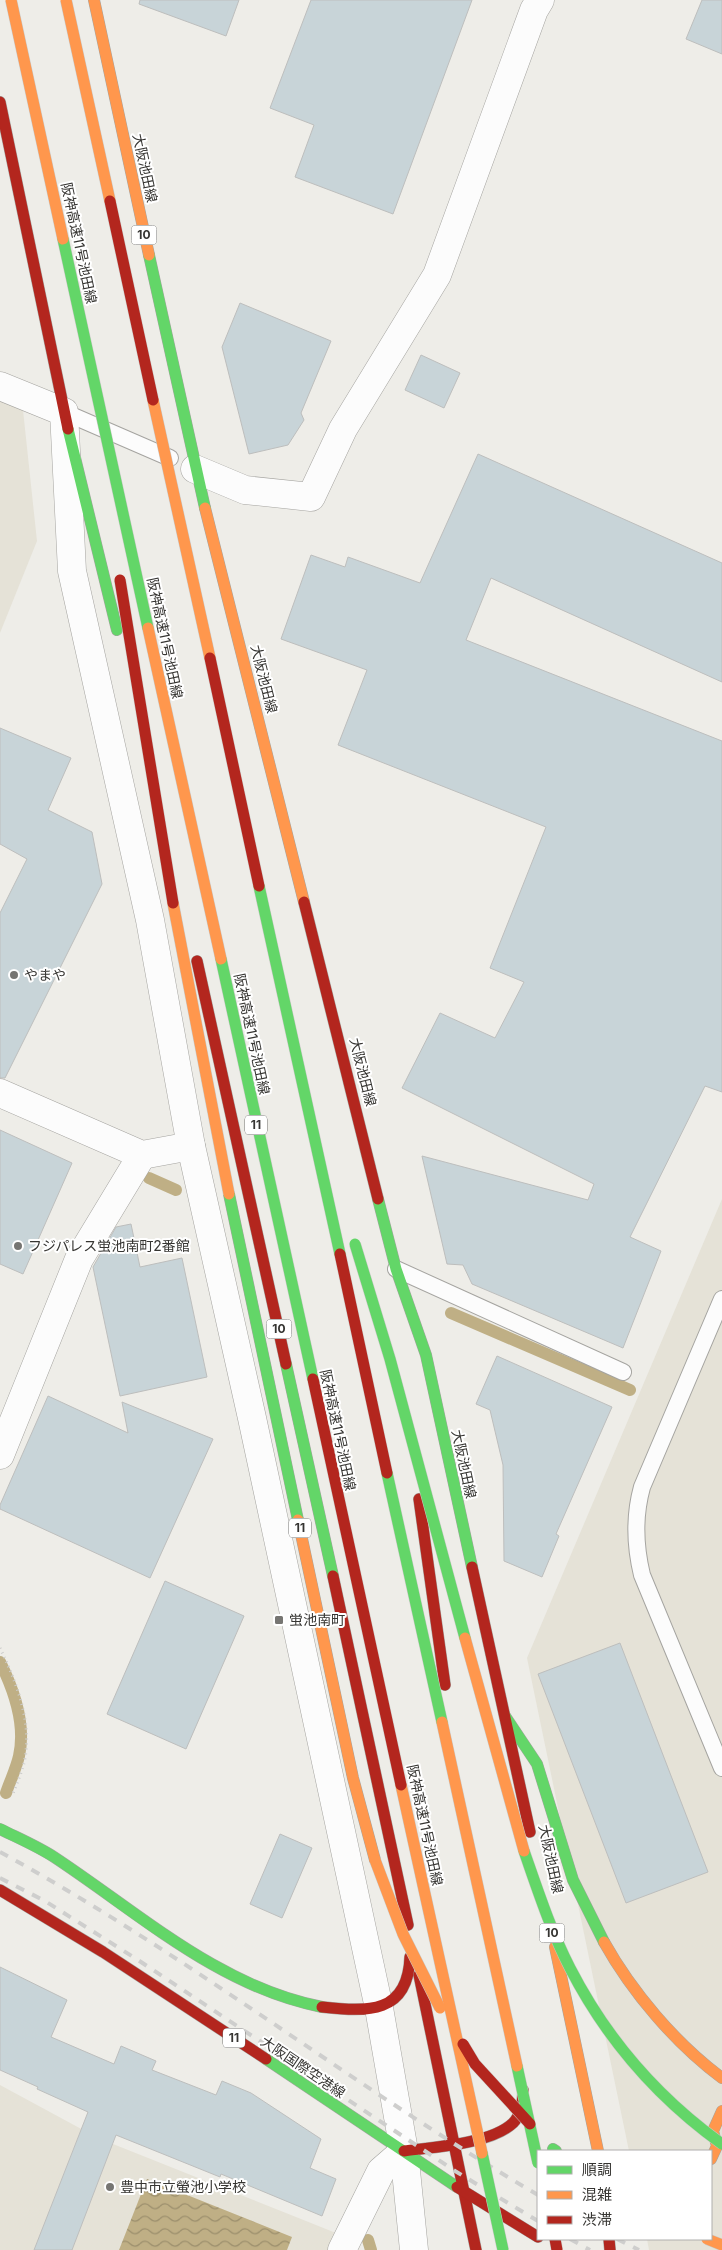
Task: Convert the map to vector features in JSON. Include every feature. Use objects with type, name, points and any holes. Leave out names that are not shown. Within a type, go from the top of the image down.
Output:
[{"type":"main road","name":"阪神高速11号池田線","points":[[11,0],[503,2250]]},
{"type":"main road","points":[[66,0],[537,2159]]},
{"type":"main road","name":"大阪池田線","points":[[94,0],[195,469],[396,1269],[426,1355],[598,2150]]},
{"type":"main road","name":"10","points":[[0,102],[64,412],[193,944],[341,1611],[476,2250]]},
{"type":"main road","name":"11","points":[[89,359],[111,513]]},
{"type":"main road","name":"11","points":[[119,571],[137,696],[193,1012],[229,1194],[353,1778],[375,1860],[403,1934],[434,1998],[475,2064],[555,2150]]},
{"type":"main road","points":[[297,1055],[338,1188]]},
{"type":"main road","points":[[352,1236],[390,1359],[517,1830],[547,1912],[570,1967],[603,2024],[640,2070],[680,2112],[720,2145]]},
{"type":"main road","points":[[418,1369],[426,1355]]},
{"type":"main road","points":[[404,2152],[454,2143],[498,2132],[513,2123],[521,2108],[523,2091],[518,2051],[482,1887],[444,1680],[410,1424],[410,1391]]},
{"type":"main road","points":[[504,1715],[536,1763],[547,1792],[564,1853],[574,1880],[606,1949],[649,2007],[684,2045],[722,2078]]},
{"type":"main road","points":[[0,1829],[52,1856],[216,1968],[277,1996],[318,2008],[346,2010],[379,2008],[397,1999],[405,1990],[411,1974],[410,1932]]},
{"type":"main road","name":"大阪国際空港線","points":[[0,1890],[57,1922],[139,1974],[464,2192],[537,2237]]},
{"type":"main road","points":[[720,2145],[713,2131],[722,2111]]},
{"type":"main road","points":[[712,2157],[720,2145]]},
{"type":"main road","name":"大阪国際空港線","points":[[542,2240],[559,2250]]},
{"type":"main road","points":[[710,2240],[722,2245]]},
{"type":"street","points":[[195,469],[245,490],[310,497],[343,429],[437,275],[534,10],[540,0]]},
{"type":"street","points":[[0,386],[64,412],[72,571],[150,920],[191,1146],[254,1427],[379,2008],[404,2152],[414,2250]]},
{"type":"street","points":[[0,1093],[142,1156],[191,1146]]},
{"type":"street","points":[[0,1456],[78,1259],[142,1156]]},
{"type":"street","points":[[342,2250],[382,2171],[404,2152]]},
{"type":"lane","points":[[64,412],[195,469]]},
{"type":"lane","points":[[396,1269],[623,1372]]},
{"type":"lane","points":[[722,1299],[642,1487],[637,1508],[636,1526],[639,1560],[645,1582],[722,1768]]},
{"type":"path","points":[[0,1648],[16,1684],[25,1724],[24,1764],[9,1804]]},
{"type":"shaded area","points":[[0,399],[23,410],[37,541],[0,633]]},
{"type":"shaded area","points":[[722,1199],[722,2250],[649,2250],[647,2240],[712,2240],[712,2150],[629,2150],[527,1658]]},
{"type":"shaded area","name":"豊中市立螢池小学校","points":[[0,2085],[98,2138],[341,2235],[334,2250],[0,2250]]},
{"type":"water","points":[[147,2179],[292,2237],[287,2250],[119,2250]]},
{"type":"building","points":[[140,0],[239,0],[226,36],[139,4]]},
{"type":"building","points":[[311,0],[472,0],[393,214],[295,177],[314,125],[270,108]]},
{"type":"building","points":[[702,0],[722,0],[722,54],[686,39]]},
{"type":"building","points":[[240,303],[331,341],[301,413],[304,420],[288,445],[249,454],[222,347]]},
{"type":"building","points":[[421,355],[460,373],[444,408],[405,390]]},
{"type":"building","points":[[478,454],[722,563],[722,682],[491,578],[466,640],[722,741],[722,1092],[705,1086],[630,1237],[661,1251],[623,1348],[472,1284],[463,1265],[447,1264],[422,1156],[588,1200],[594,1184],[402,1088],[440,1013],[495,1038],[524,982],[490,968],[546,827],[338,745],[367,670],[281,639],[311,555],[345,567],[348,557],[420,583]]},
{"type":"building","points":[[0,728],[71,758],[48,810],[92,832],[102,884],[5,1078],[0,1078],[0,913],[27,859],[0,844]]},
{"type":"building","points":[[0,1130],[72,1163],[23,1274],[0,1264]]},
{"type":"building","points":[[131,1224],[140,1267],[182,1258],[207,1377],[120,1396],[93,1267],[116,1227]]},
{"type":"building","points":[[497,1356],[612,1407],[556,1534],[559,1536],[542,1577],[504,1561],[503,1465],[490,1410],[476,1404]]},
{"type":"building","points":[[48,1396],[128,1433],[122,1402],[213,1439],[150,1578],[0,1509],[0,1505]]},
{"type":"building","points":[[165,1581],[244,1616],[186,1749],[107,1714]]},
{"type":"building","points":[[620,1643],[708,1872],[626,1903],[538,1674]]},
{"type":"building","points":[[280,1834],[312,1848],[282,1918],[250,1904]]},
{"type":"building","points":[[0,1967],[67,2000],[51,2037],[114,2064],[121,2046],[156,2061],[152,2070],[216,2095],[222,2081],[251,2093],[321,2139],[310,2168],[336,2179],[322,2216],[221,2174],[220,2177],[116,2135],[72,2250],[34,2250],[88,2112],[0,2070]]},
{"type":"waterway","points":[[149,1178],[176,1190]]},
{"type":"waterway","points":[[451,1313],[630,1390]]},
{"type":"waterway","points":[[0,1662],[14,1696],[21,1732],[19,1756],[6,1793]]},
{"type":"waterway","points":[[368,2240],[371,2250]]},
{"type":"railway","points":[[0,1852],[137,1934],[403,2111],[537,2194]]},
{"type":"railway","points":[[0,1878],[45,1901],[138,1960],[455,2171],[537,2220]]},
{"type":"railway","points":[[572,2240],[590,2250]]},
{"type":"railway","points":[[619,2240],[639,2250]]},
{"type":"traffic: fast","points":[[63,239],[148,628]]},
{"type":"traffic: fast","points":[[149,255],[205,508]]},
{"type":"traffic: fast","points":[[68,429],[117,630]]},
{"type":"traffic: fast","points":[[259,886],[340,1254]]},
{"type":"traffic: fast","points":[[221,959],[313,1379]]},
{"type":"traffic: fast","points":[[229,1194],[298,1520]]},
{"type":"traffic: fast","points":[[378,1199],[396,1269],[426,1355],[472,1567]]},
{"type":"traffic: fast","points":[[355,1244],[390,1359],[465,1638]]},
{"type":"traffic: fast","points":[[286,1364],[333,1576]]},
{"type":"traffic: fast","points":[[387,1473],[442,1722]]},
{"type":"traffic: fast","points":[[505,1716],[537,1764],[573,1880],[604,1942]]},
{"type":"traffic: fast","points":[[0,1829],[54,1857],[181,1946],[214,1966],[284,1997],[322,2007]]},
{"type":"traffic: fast","points":[[524,1851],[545,1911],[563,1954],[584,1994],[600,2019],[655,2087],[676,2107],[722,2144]]},
{"type":"traffic: fast","points":[[266,2059],[457,2187]]},
{"type":"traffic: fast","points":[[517,2066],[537,2158]]},
{"type":"traffic: fast","points":[[482,2153],[503,2250]]},
{"type":"traffic: slow","points":[[11,0],[63,239]]},
{"type":"traffic: slow","points":[[66,0],[110,201]]},
{"type":"traffic: slow","points":[[94,0],[149,255]]},
{"type":"traffic: slow","points":[[153,400],[210,658]]},
{"type":"traffic: slow","points":[[205,508],[304,902]]},
{"type":"traffic: slow","points":[[148,628],[221,959]]},
{"type":"traffic: slow","points":[[173,903],[229,1194]]},
{"type":"traffic: slow","points":[[298,1520],[353,1778],[375,1860]]},
{"type":"traffic: slow","points":[[465,1638],[524,1851]]},
{"type":"traffic: slow","points":[[442,1722],[517,2066]]},
{"type":"traffic: slow","points":[[401,1785],[482,2153]]},
{"type":"traffic: slow","points":[[375,1860],[403,1934],[440,2008]]},
{"type":"traffic: slow","points":[[604,1942],[615,1961],[656,2016],[688,2049],[722,2078]]},
{"type":"traffic: slow","points":[[555,1947],[598,2150]]},
{"type":"traffic: slow","points":[[712,2157],[717,2146],[713,2131],[722,2111]]},
{"type":"traffic: slow","points":[[710,2240],[722,2245]]},
{"type":"traffic: jam","points":[[0,102],[68,429]]},
{"type":"traffic: jam","points":[[110,201],[153,400]]},
{"type":"traffic: jam","points":[[120,580],[173,903]]},
{"type":"traffic: jam","points":[[210,658],[259,886]]},
{"type":"traffic: jam","points":[[304,902],[378,1199]]},
{"type":"traffic: jam","points":[[197,961],[286,1364]]},
{"type":"traffic: jam","points":[[340,1254],[387,1473]]},
{"type":"traffic: jam","points":[[313,1379],[401,1785]]},
{"type":"traffic: jam","points":[[419,1499],[445,1685]]},
{"type":"traffic: jam","points":[[472,1567],[530,1832]]},
{"type":"traffic: jam","points":[[333,1576],[408,1925]]},
{"type":"traffic: jam","points":[[0,1890],[103,1952],[266,2059]]},
{"type":"traffic: jam","points":[[322,2007],[339,2009],[370,2008],[382,2005],[393,1999],[402,1990],[408,1976],[410,1957]]},
{"type":"traffic: jam","points":[[419,1975],[476,2250]]},
{"type":"traffic: jam","points":[[463,2044],[475,2064],[530,2124]]},
{"type":"traffic: jam","points":[[404,2151],[477,2140],[503,2130],[513,2123],[518,2116],[523,2090]]},
{"type":"traffic: jam","points":[[457,2187],[537,2236]]},
{"type":"traffic: jam","points":[[555,2240],[557,2250]]},
{"type":"traffic: jam","points":[[609,2240],[610,2250]]},
{"type":"place","name":"やまや","points":[[14,975]]},
{"type":"place","name":"フジパレス蛍池南町2番館","points":[[18,1246]]},
{"type":"place","name":"蛍池南町","points":[[279,1620]]},
{"type":"place","name":"豊中市立螢池小学校","points":[[110,2187]]}]
